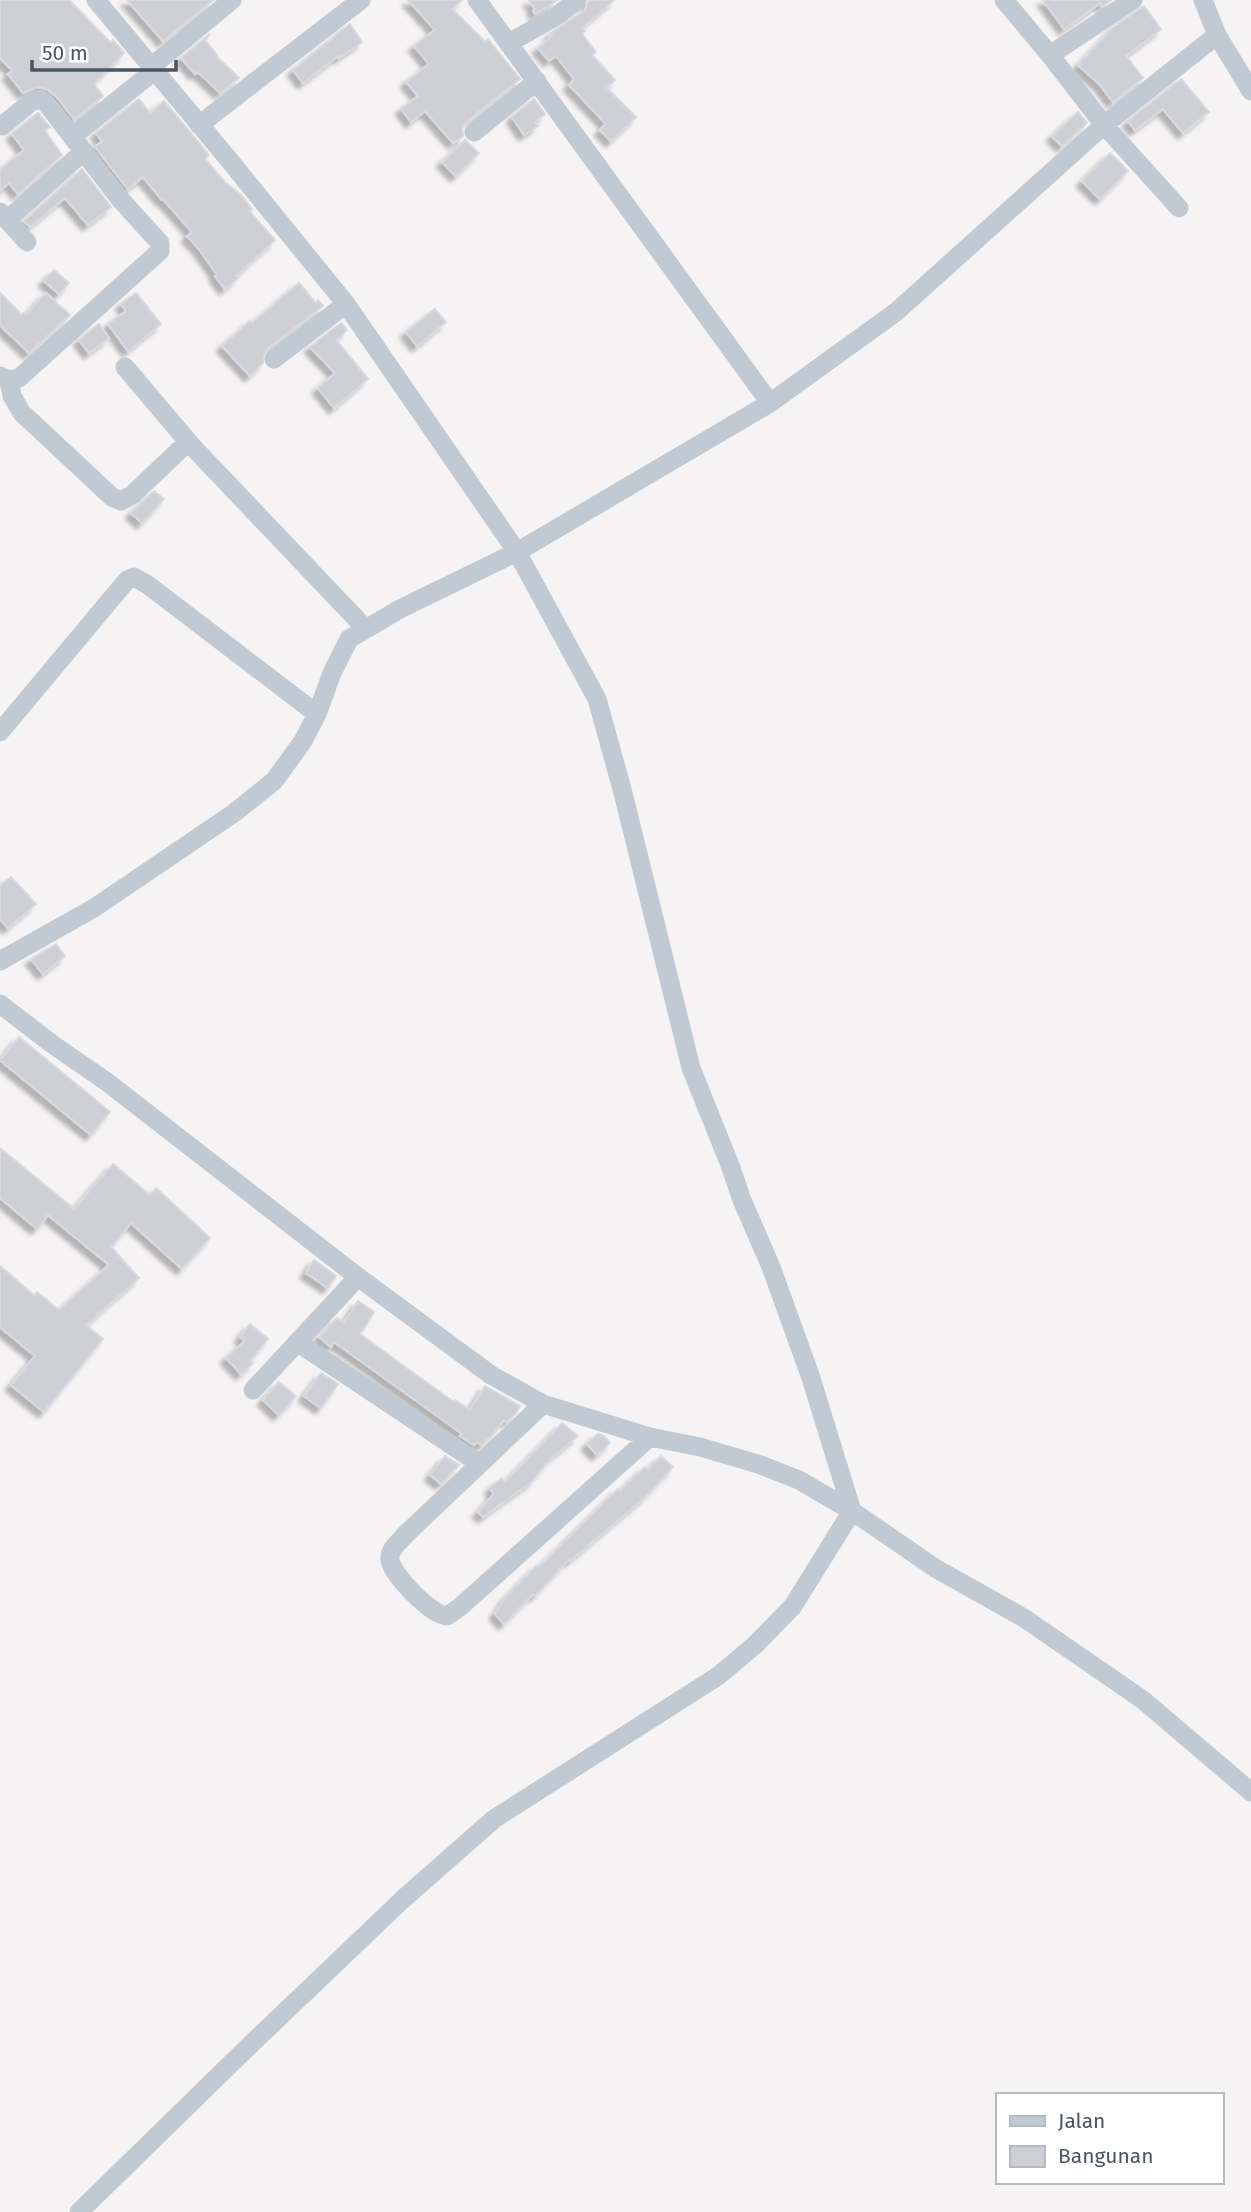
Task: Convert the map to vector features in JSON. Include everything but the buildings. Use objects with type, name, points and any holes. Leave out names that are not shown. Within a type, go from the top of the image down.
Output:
[{"type":"street","points":[[79,2212],[402,1900],[494,1819],[718,1676],[755,1645],[793,1606],[852,1511],[810,1374],[771,1266],[742,1200],[691,1068],[597,699],[517,552],[346,304],[96,0]]},
{"type":"street","points":[[27,242],[4,216],[153,69],[232,0]]},
{"type":"street","points":[[199,125],[361,0]]},
{"type":"street","points":[[477,0],[770,403]]},
{"type":"street","points":[[509,43],[558,15],[577,0]]},
{"type":"street","points":[[1004,0],[1104,125],[1179,208]]},
{"type":"street","points":[[1050,55],[1133,0]]},
{"type":"street","points":[[1203,0],[1217,35],[1251,91]]},
{"type":"street","points":[[0,961],[94,908],[234,813],[274,781],[303,741],[349,639],[409,605],[517,552],[770,403],[896,312],[1104,125],[1217,35]]},
{"type":"street","points":[[474,132],[537,81]]},
{"type":"street","points":[[2,126],[31,102],[40,99],[47,104],[120,199],[161,247],[160,251],[104,303],[19,378],[5,378],[22,413],[112,497],[121,500],[132,495],[188,442]]},
{"type":"street","points":[[274,359],[346,304]]},
{"type":"street","points":[[125,367],[188,442],[366,629]]},
{"type":"street","points":[[0,732],[127,580],[134,577],[317,714]]},
{"type":"street","points":[[0,1004],[107,1082],[358,1277],[491,1376],[543,1404],[650,1437],[700,1447],[758,1464],[799,1480],[852,1511],[935,1567],[1024,1618],[1143,1700],[1251,1791]]},
{"type":"street","points":[[253,1390],[358,1277]]},
{"type":"street","points":[[297,1342],[480,1464]]},
{"type":"street","points":[[543,1404],[391,1551],[390,1560],[396,1572],[423,1603],[440,1616],[447,1616],[460,1607],[650,1437]]}]
